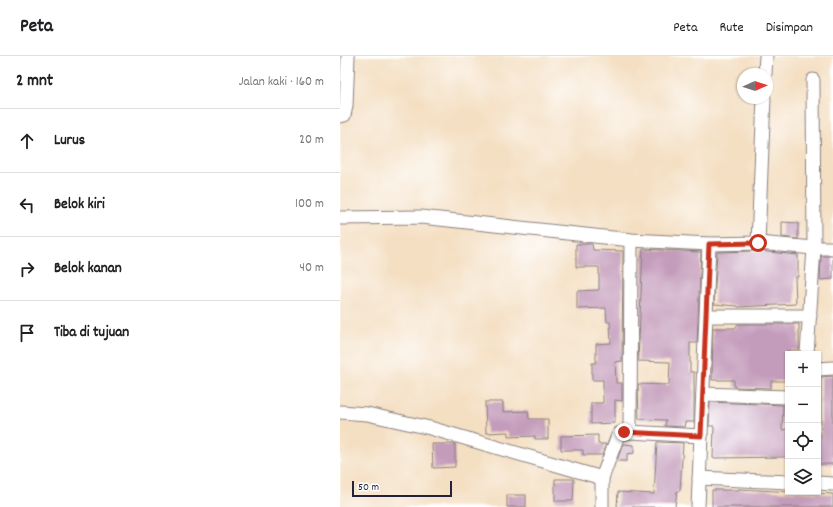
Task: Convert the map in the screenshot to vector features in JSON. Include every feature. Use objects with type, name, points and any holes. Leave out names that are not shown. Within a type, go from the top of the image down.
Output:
[{"type":"street","points":[[340,116],[344,115],[346,106],[348,56]]},
{"type":"street","points":[[765,68],[766,56]]},
{"type":"street","points":[[807,351],[814,248],[813,80]]},
{"type":"street","points":[[758,243],[764,104]]},
{"type":"street","points":[[340,218],[421,217],[631,240],[709,244],[758,243],[814,248],[833,248]]},
{"type":"street","points":[[630,432],[631,240]]},
{"type":"street","points":[[698,507],[709,244]]},
{"type":"street","points":[[707,316],[810,316]]},
{"type":"street","points":[[821,369],[833,368]]},
{"type":"street","points":[[702,394],[785,397]]},
{"type":"street","points":[[340,412],[367,414],[430,428],[602,478]]},
{"type":"street","points":[[602,507],[602,478],[619,434],[630,432],[701,436]]},
{"type":"street","points":[[699,478],[785,482]]},
{"type":"street","points":[[821,483],[833,484]]},
{"type":"building","points":[[782,222],[798,223],[798,239],[782,237]]},
{"type":"building","points":[[576,244],[592,244],[593,250],[623,251],[622,361],[615,362],[616,383],[622,383],[622,401],[615,400],[615,423],[591,424],[591,403],[603,403],[603,380],[592,380],[592,363],[596,363],[596,344],[611,343],[610,322],[607,322],[606,308],[577,309],[577,291],[599,290],[599,267],[576,267]]},
{"type":"building","points":[[643,249],[701,252],[697,343],[690,343],[690,372],[694,372],[694,422],[685,422],[684,427],[665,426],[666,420],[639,419],[638,384],[669,385],[670,362],[638,361]]},
{"type":"building","points":[[758,251],[798,255],[798,277],[795,277],[796,304],[738,307],[714,304],[717,252]]},
{"type":"building","points":[[821,256],[833,256],[833,279],[820,280]]},
{"type":"building","points":[[738,324],[799,324],[799,350],[785,351],[785,381],[771,381],[771,388],[734,387],[734,380],[712,380],[713,328],[735,328]]},
{"type":"building","points":[[833,376],[833,464],[821,464],[821,377]]},
{"type":"building","points":[[485,402],[503,402],[503,412],[528,411],[529,419],[548,419],[548,439],[535,439],[535,436],[508,437],[508,432],[486,433]]},
{"type":"building","points":[[710,402],[783,405],[782,430],[785,430],[785,457],[713,458],[714,426],[709,426]]},
{"type":"building","points":[[598,435],[598,444],[606,444],[602,455],[583,455],[583,450],[561,450],[561,436]]},
{"type":"building","points":[[657,442],[683,443],[680,491],[677,491],[675,507],[617,507],[618,492],[654,494]]},
{"type":"building","points":[[432,444],[455,444],[455,467],[433,468]]},
{"type":"building","points":[[623,444],[634,445],[634,453],[627,454],[627,461],[617,461]]},
{"type":"building","points":[[555,479],[574,479],[573,501],[555,501]]},
{"type":"building","points":[[712,490],[785,491],[785,495],[833,494],[833,507],[712,507]]},
{"type":"building","points":[[507,495],[526,495],[526,507],[507,507]]},
{"type":"route","points":[[624,432],[701,436],[709,244],[758,243]]}]
